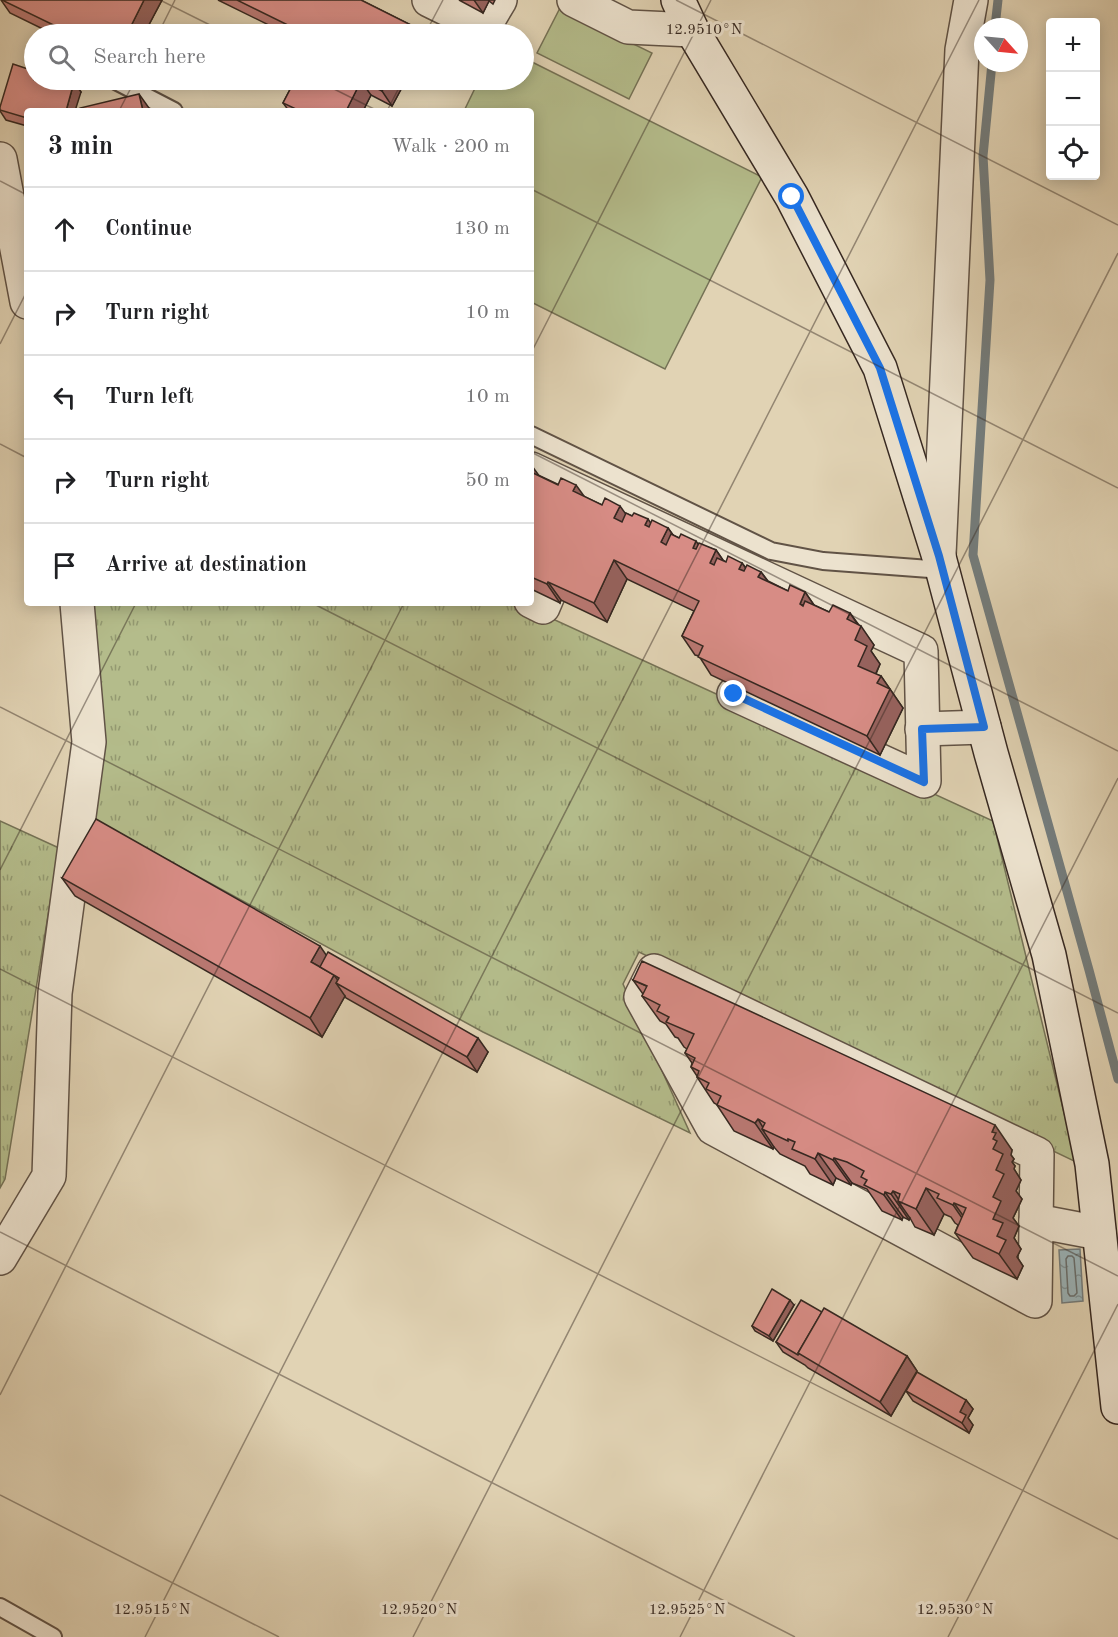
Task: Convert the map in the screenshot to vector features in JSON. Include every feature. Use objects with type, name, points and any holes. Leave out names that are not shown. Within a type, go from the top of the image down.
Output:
[{"type":"street","points":[[429,0],[478,24]]},
{"type":"street","points":[[486,24],[500,0]]},
{"type":"street","points":[[574,0],[628,27],[692,30]]},
{"type":"street","points":[[678,0],[692,30],[792,197],[880,368],[941,563],[984,727],[1049,955],[1092,1164],[1118,1407]]},
{"type":"street","points":[[941,563],[962,50],[971,0]]},
{"type":"street","points":[[0,159],[24,286]]},
{"type":"street","points":[[534,470],[921,651],[924,782],[734,694]]},
{"type":"street","points":[[534,602],[543,607],[590,497]]},
{"type":"street","points":[[0,1258],[49,1176],[55,993],[89,742],[77,606]]},
{"type":"street","points":[[922,729],[984,727]]},
{"type":"street","points":[[654,971],[1037,1154],[1036,1221],[1035,1301],[713,1128],[641,997],[654,971]]},
{"type":"street","points":[[1036,1221],[1100,1233]]},
{"type":"lane","points":[[133,90],[168,108]]},
{"type":"lane","points":[[534,436],[771,551],[823,561],[941,563]]},
{"type":"lane","points":[[0,1607],[53,1637]]},
{"type":"green space","points":[[560,8],[652,53],[629,99],[537,53]]},
{"type":"green space","points":[[534,63],[762,177],[665,369],[534,304],[534,108],[465,108],[474,90],[534,90]]},
{"type":"green space","points":[[91,606],[525,606],[993,821],[1076,1162],[639,952],[623,984],[690,1133],[483,1032],[87,816]]},
{"type":"green space","points":[[0,821],[59,848],[5,1179],[0,1188]]},
{"type":"water","points":[[1080,1249],[1083,1301],[1062,1303],[1059,1250]]},
{"type":"building","points":[[2,0],[144,0],[132,24],[51,24]]},
{"type":"building","points":[[237,0],[361,0],[409,24],[286,24]]},
{"type":"building","points":[[13,64],[24,68],[24,90],[72,90],[67,108],[24,108],[24,117],[0,110]]},
{"type":"building","points":[[290,90],[356,90],[348,108],[294,108],[283,103]]},
{"type":"building","points":[[139,94],[142,108],[80,108]]},
{"type":"building","points":[[534,473],[558,485],[561,478],[576,485],[573,491],[602,505],[605,498],[620,506],[614,518],[622,522],[626,513],[632,516],[634,513],[648,519],[645,525],[649,527],[652,520],[668,528],[661,542],[666,545],[671,534],[679,538],[681,534],[696,541],[693,548],[696,549],[699,543],[716,550],[710,563],[714,565],[717,558],[726,562],[728,556],[742,563],[739,569],[744,571],[747,565],[761,572],[758,577],[788,591],[790,585],[805,592],[800,604],[803,606],[805,601],[829,612],[833,605],[850,613],[847,619],[861,626],[855,640],[867,646],[858,666],[881,676],[877,683],[890,689],[867,736],[698,657],[703,646],[682,636],[699,601],[614,560],[594,603],[548,582],[547,584],[534,578]]},
{"type":"building","points":[[96,819],[320,946],[311,962],[334,975],[310,1018],[62,878]]},
{"type":"building","points":[[328,952],[478,1038],[467,1057],[336,983],[339,978],[320,967]]},
{"type":"building","points":[[642,961],[995,1125],[992,1132],[996,1133],[993,1139],[997,1141],[993,1149],[1003,1154],[996,1170],[1004,1174],[993,1197],[1001,1201],[993,1219],[1003,1223],[997,1236],[1006,1240],[999,1254],[955,1233],[966,1208],[937,1198],[939,1194],[926,1188],[916,1209],[898,1201],[900,1194],[893,1191],[891,1194],[885,1192],[884,1195],[864,1185],[867,1180],[861,1177],[864,1171],[847,1162],[834,1158],[833,1160],[818,1153],[815,1159],[792,1149],[795,1142],[762,1129],[765,1123],[758,1119],[755,1123],[717,1105],[721,1096],[706,1089],[709,1083],[697,1077],[699,1071],[691,1067],[695,1058],[685,1053],[694,1034],[666,1022],[669,1017],[657,1011],[660,1005],[642,996],[647,986],[633,980]]},
{"type":"building","points":[[772,1289],[790,1300],[769,1336],[752,1326]]},
{"type":"building","points":[[801,1300],[822,1312],[798,1355],[776,1342]]},
{"type":"building","points":[[824,1308],[907,1356],[880,1402],[798,1353]]},
{"type":"building","points":[[917,1372],[966,1400],[960,1412],[966,1415],[962,1423],[906,1391]]},
{"type":"waterway","points":[[996,18],[998,0]]},
{"type":"waterway","points":[[991,72],[983,156],[990,280],[973,555],[1118,1079]]},
{"type":"route","points":[[734,694],[924,782],[922,729],[984,727],[939,556],[880,368],[792,197]]}]
